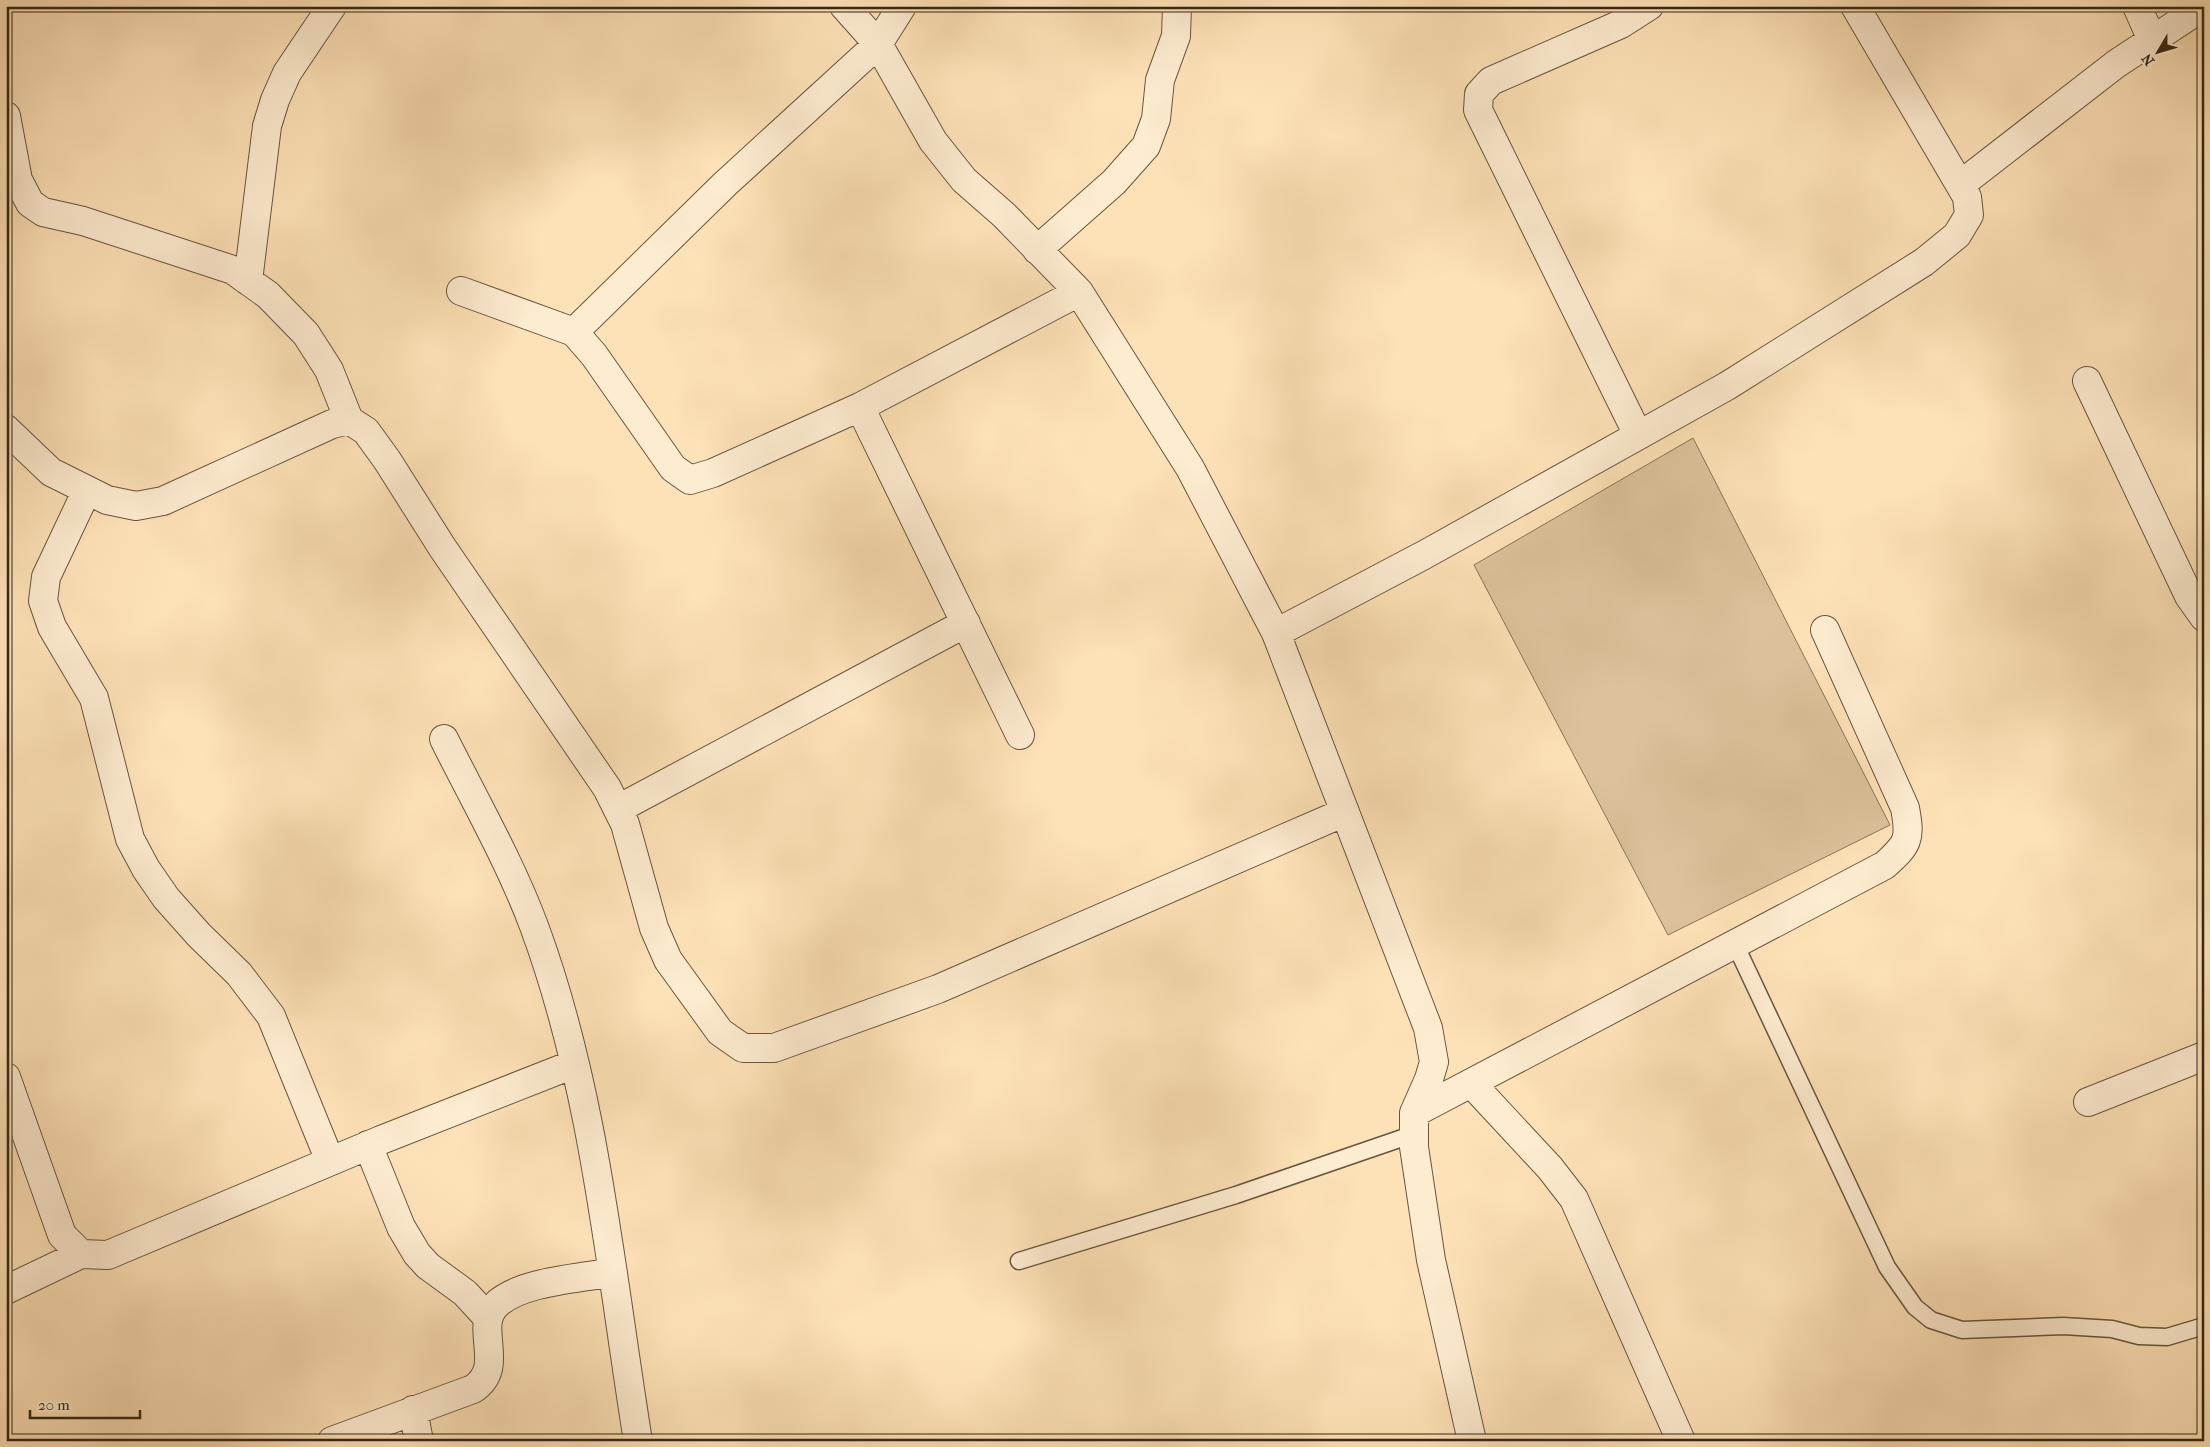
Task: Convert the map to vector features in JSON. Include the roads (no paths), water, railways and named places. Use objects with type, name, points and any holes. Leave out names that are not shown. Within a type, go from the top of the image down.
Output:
[{"type":"street","points":[[248,281],[267,126],[275,100],[287,73],[332,6]]},
{"type":"street","points":[[844,6],[878,44],[933,141],[964,180],[1004,215],[1079,292],[1190,468],[1276,633],[1428,1028],[1434,1062],[1414,1124],[1414,1147],[1431,1260],[1472,1441]]},
{"type":"street","points":[[574,332],[725,184],[878,44],[902,6]]},
{"type":"street","points":[[1037,250],[1114,182],[1146,146],[1156,120],[1160,80],[1176,36],[1177,6]]},
{"type":"street","points":[[1638,435],[1478,110],[1479,94],[1491,81],[1621,24],[1649,6]]},
{"type":"street","points":[[1276,633],[1424,555],[1726,386],[1924,262],[1957,235],[1969,215],[1967,197],[1855,6]]},
{"type":"street","points":[[2137,6],[2152,40]]},
{"type":"street","points":[[1960,185],[2116,64],[2204,6]]},
{"type":"street","points":[[6,116],[18,180],[30,203],[43,212],[83,221],[233,270],[268,295],[306,334],[328,370],[348,420],[366,431],[387,460],[442,548],[607,788],[625,824],[654,928],[672,967],[720,1032],[743,1048],[774,1048],[938,989],[1345,812]]},
{"type":"street","points":[[461,291],[574,332],[594,355],[673,468],[690,480],[713,473],[860,407],[1079,292]]},
{"type":"street","points":[[2086,381],[2189,596],[2204,617]]},
{"type":"street","points":[[860,407],[1020,735]]},
{"type":"street","points":[[6,429],[51,472],[107,500],[136,506],[163,501],[332,424],[348,420]]},
{"type":"street","points":[[87,490],[46,577],[43,601],[49,618],[94,698],[130,839],[146,869],[166,898],[199,936],[238,974],[271,1016],[330,1161]]},
{"type":"street","points":[[618,809],[966,624]]},
{"type":"street","points":[[1414,1124],[1471,1084],[1885,865],[1905,847],[1908,826],[1905,808],[1825,630]]},
{"type":"street","points":[[444,739],[506,862],[534,926],[560,1008],[590,1128],[638,1441]]},
{"type":"street","points":[[2088,1102],[2204,1056]]},
{"type":"street","points":[[6,1290],[80,1254],[108,1255],[368,1145],[574,1064]]},
{"type":"street","points":[[1471,1084],[1550,1168],[1574,1200],[1681,1441]]},
{"type":"street","points":[[9,1091],[62,1236],[80,1254]]},
{"type":"street","points":[[368,1145],[402,1226],[417,1254],[428,1266],[465,1293],[488,1318]]},
{"type":"street","points":[[332,1441],[473,1389],[485,1382],[489,1367],[488,1318],[497,1304],[519,1290],[612,1272]]},
{"type":"street","points":[[412,1410],[419,1441]]},
{"type":"lane","points":[[1735,944],[1887,1267],[1914,1307],[1931,1320],[1962,1330],[2063,1326],[2112,1329],[2140,1336],[2166,1337],[2204,1326]]},
{"type":"lane","points":[[1019,1261],[1236,1195],[1414,1124]]}]
